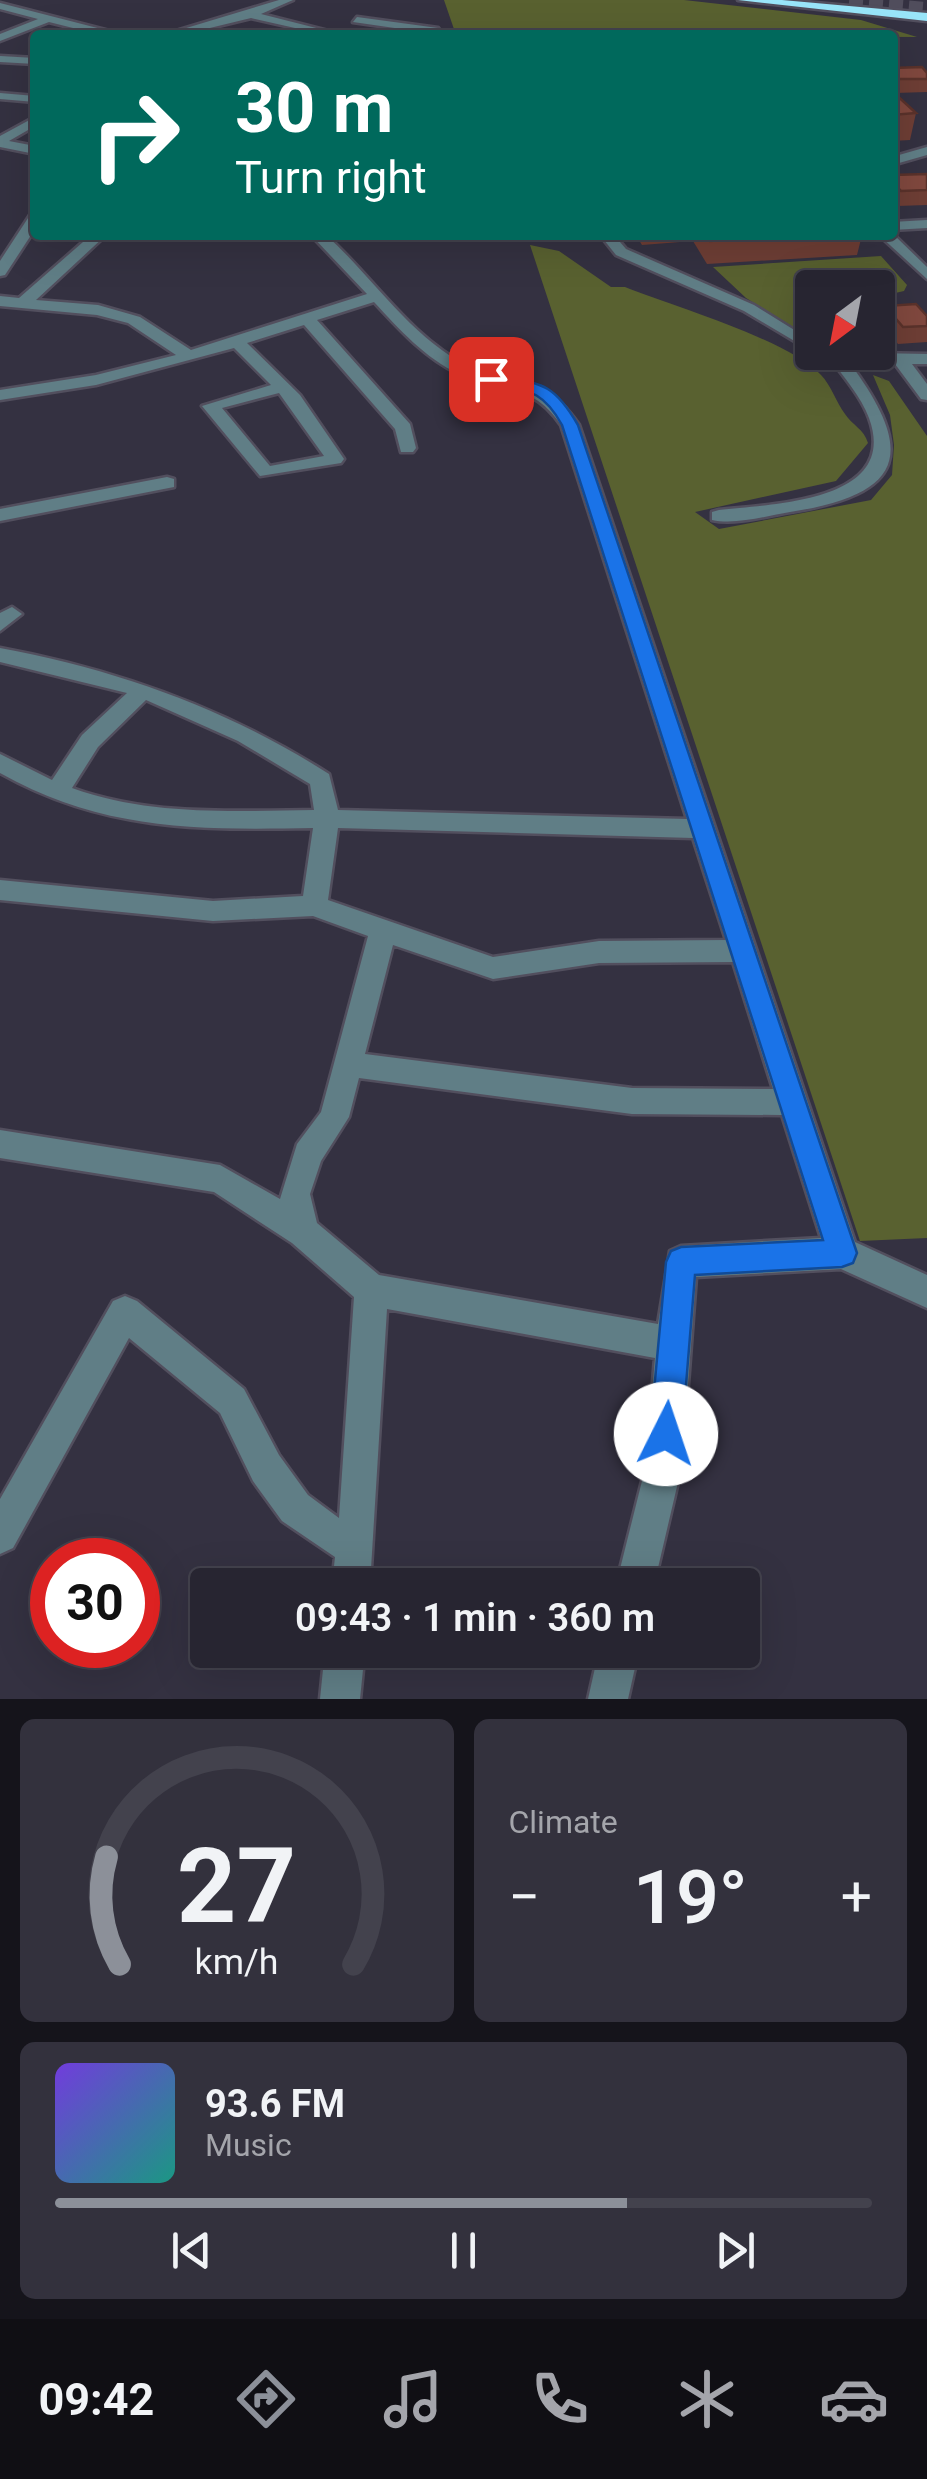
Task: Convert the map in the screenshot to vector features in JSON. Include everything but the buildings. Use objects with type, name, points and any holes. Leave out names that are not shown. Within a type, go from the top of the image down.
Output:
[{"type":"highway","points":[[744,0],[865,7],[872,0]]},
{"type":"highway","points":[[897,0],[923,19]]},
{"type":"highway","points":[[820,3],[849,2]]},
{"type":"highway","points":[[820,3],[923,19]]},
{"type":"highway","points":[[820,3],[927,32]]},
{"type":"street","points":[[188,30],[288,0]]},
{"type":"street","points":[[0,6],[93,30]]},
{"type":"street","points":[[331,30],[358,20],[370,8]]},
{"type":"street","points":[[204,26],[187,21],[224,10]]},
{"type":"street","points":[[251,14],[312,30]]},
{"type":"street","points":[[0,38],[49,18]]},
{"type":"street","points":[[358,20],[438,30]]},
{"type":"street","points":[[417,30],[422,28]]},
{"type":"street","points":[[0,59],[30,61]]},
{"type":"street","points":[[0,96],[30,99]]},
{"type":"street","points":[[0,142],[30,123]]},
{"type":"street","points":[[0,142],[30,149]]},
{"type":"street","points":[[898,159],[927,151]]},
{"type":"street","points":[[898,226],[927,224]]},
{"type":"street","points":[[0,272],[30,226]]},
{"type":"street","points":[[22,304],[93,240]]},
{"type":"street","points":[[324,240],[344,257],[376,296],[460,370],[536,388],[555,399],[570,425],[842,1253]]},
{"type":"street","points":[[611,240],[621,252],[749,308],[795,337]]},
{"type":"street","points":[[891,240],[927,275]]},
{"type":"street","points":[[0,395],[56,390],[189,356],[376,296]]},
{"type":"street","points":[[0,302],[98,310],[134,320],[189,356]]},
{"type":"street","points":[[306,318],[404,428],[407,448]]},
{"type":"street","points":[[236,341],[282,388],[336,459],[266,472],[210,406],[282,388]]},
{"type":"street","points":[[895,361],[927,359]]},
{"type":"street","points":[[900,361],[927,395]]},
{"type":"street","points":[[719,516],[828,499],[862,487],[878,470],[882,452],[880,422],[841,370]]},
{"type":"street","points":[[0,515],[167,483]]},
{"type":"street","points":[[0,655],[53,664],[240,728],[322,780],[328,818],[314,906]]},
{"type":"street","points":[[58,791],[90,741],[142,692]]},
{"type":"street","points":[[0,762],[97,807],[142,818],[232,822],[328,818],[705,829]]},
{"type":"street","points":[[0,890],[213,910],[314,906],[494,968],[599,952],[744,951]]},
{"type":"street","points":[[303,1232],[294,1194],[308,1154],[334,1118],[383,932]]},
{"type":"street","points":[[349,1064],[632,1101],[793,1102]]},
{"type":"street","points":[[0,1144],[220,1180],[303,1232],[371,1290],[673,1344]]},
{"type":"street","points":[[639,1568],[664,1465],[681,1262],[842,1253],[927,1292]]},
{"type":"street","points":[[352,1568],[371,1290]]},
{"type":"street","points":[[0,1535],[125,1313],[232,1401],[266,1468],[295,1508],[318,1527],[354,1547]]},
{"type":"street","points":[[340,1699],[343,1668]]},
{"type":"street","points":[[608,1699],[615,1668]]},
{"type":"green space","points":[[444,0],[684,0],[861,20],[894,30],[454,30]]},
{"type":"green space","points":[[530,245],[559,251],[611,287],[625,287],[784,349],[795,356],[795,370],[815,370],[821,375],[845,414],[864,434],[868,443],[836,481],[695,512],[719,529],[871,500],[892,475],[894,445],[890,415],[873,375],[889,381],[927,436],[927,1238],[860,1241]]},
{"type":"green space","points":[[881,256],[894,270],[795,270],[795,328],[746,298],[713,267]]},
{"type":"green space","points":[[895,272],[907,285],[904,291],[895,293]]},
{"type":"tunnel","points":[[849,2],[927,9]]},
{"type":"route","points":[[491,379],[536,388],[555,399],[570,425],[678,744],[842,1253],[681,1262],[666,1434]]}]
